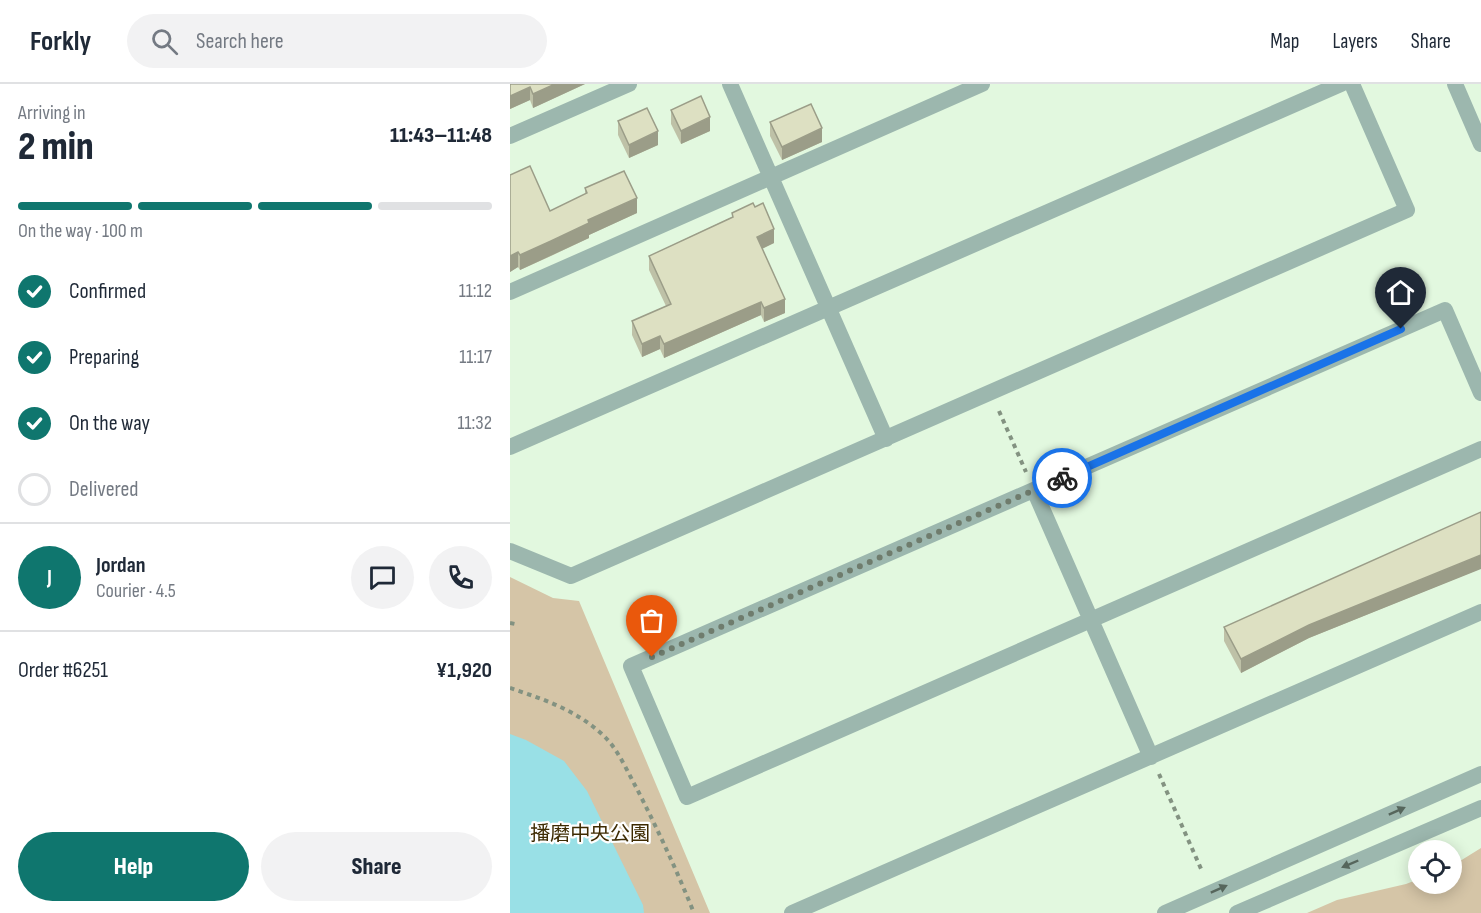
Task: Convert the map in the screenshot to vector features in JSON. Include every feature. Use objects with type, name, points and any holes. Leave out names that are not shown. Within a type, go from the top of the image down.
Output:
[{"type":"street","points":[[510,136],[629,84]]},
{"type":"street","points":[[730,84],[886,439]]},
{"type":"street","points":[[510,292],[982,84]]},
{"type":"street","points":[[510,447],[1341,84]]},
{"type":"street","points":[[510,551],[571,576],[1407,210],[1352,84]]},
{"type":"street","points":[[1455,84],[1481,144]]},
{"type":"street","points":[[1481,393],[1445,310],[631,666],[687,797],[1481,449]]},
{"type":"street","points":[[1034,490],[1151,757]]},
{"type":"street","points":[[792,913],[1481,612]]},
{"type":"street","points":[[1165,913],[1481,774]]},
{"type":"street","points":[[1237,913],[1481,808]]},
{"type":"path","points":[[997,407],[1034,490]]},
{"type":"path","points":[[510,688],[551,702],[573,713],[604,735],[621,759],[654,822],[694,913]]},
{"type":"path","points":[[1151,757],[1202,871]]},
{"type":"green space","name":"播磨中央公園","points":[[510,577],[553,598],[579,601],[710,913],[510,913]]},
{"type":"green space","points":[[1481,848],[1481,913],[1307,913],[1337,900],[1408,883],[1408,894],[1462,894],[1462,860]]},
{"type":"water","points":[[510,734],[564,761],[587,791],[643,905],[644,913],[510,913]]},
{"type":"building","points":[[510,84],[555,84],[533,94],[530,87],[510,96]]},
{"type":"building","points":[[701,96],[710,117],[681,131],[671,110]]},
{"type":"building","points":[[811,104],[822,128],[782,147],[770,122]]},
{"type":"building","points":[[647,108],[658,131],[629,145],[618,121]]},
{"type":"building","points":[[530,166],[550,211],[587,193],[585,188],[624,171],[637,198],[588,220],[589,223],[551,241],[520,255],[518,252],[510,256],[510,175]]},
{"type":"building","points":[[753,203],[755,207],[763,203],[774,229],[757,237],[785,299],[764,308],[761,302],[664,344],[660,336],[642,344],[632,321],[671,304],[649,256],[733,217],[732,213]]},
{"type":"building","points":[[1481,512],[1481,555],[1309,625],[1241,659],[1224,627]]},
{"type":"way so far","points":[[652,657],[1062,478]]},
{"type":"route","points":[[1062,478],[1401,329]]}]
